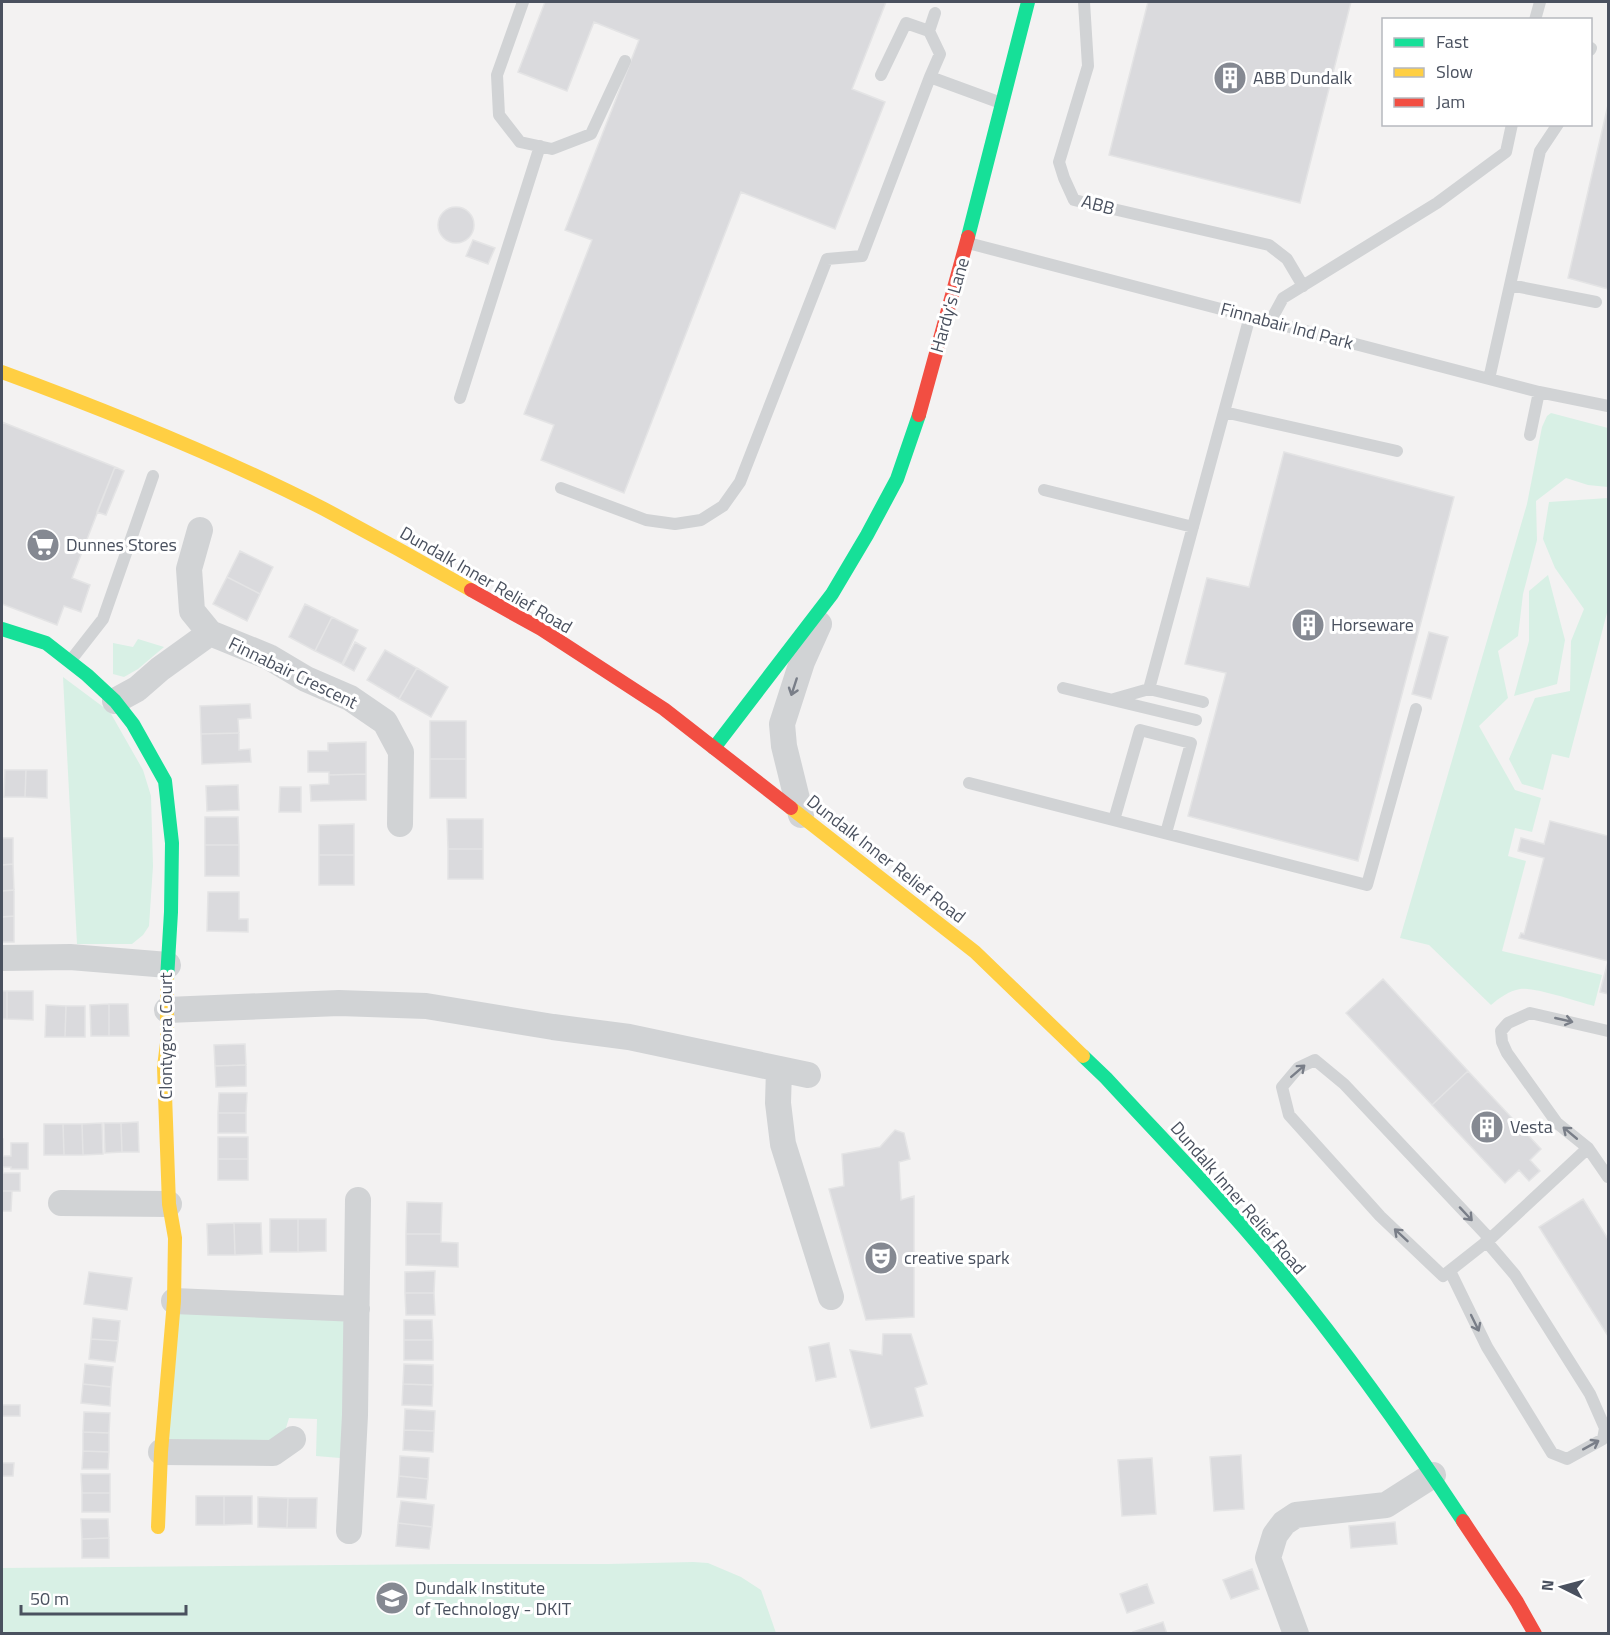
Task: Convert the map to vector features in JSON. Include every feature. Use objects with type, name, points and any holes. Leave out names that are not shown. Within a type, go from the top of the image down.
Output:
[{"type":"main road","name":"Hardy's Lane","points":[[714,747],[832,594],[897,479],[919,416],[967,243],[1028,2]]},
{"type":"main road","name":"Dundalk Inner Relief Road","points":[[2,372],[223,461],[323,509],[541,629],[664,709],[975,952],[1106,1078],[1245,1229],[1339,1344],[1433,1474],[1517,1602],[1535,1634]]},
{"type":"main road","points":[[2,629],[46,642],[115,701],[133,724],[165,781],[172,843],[168,965]]},
{"type":"main road","name":"Clontygora Court","points":[[158,1527],[160,1452],[174,1301],[175,1238],[169,1204],[164,1067],[167,1043],[168,965]]},
{"type":"street","points":[[200,530],[189,569],[192,611],[210,633]]},
{"type":"street","name":"Hardy's Lane","points":[[801,815],[784,746],[782,724],[802,662],[832,594]]},
{"type":"street","name":"Finnabair Crescent","points":[[115,701],[137,689],[160,669],[210,633],[268,657],[306,679],[350,698],[385,723],[400,752],[400,824]]},
{"type":"street","name":"Clontygora Court","points":[[2,958],[70,957],[168,965]]},
{"type":"street","points":[[168,1010],[339,1003],[426,1006],[629,1037],[808,1075]]},
{"type":"street","points":[[779,1069],[778,1103],[783,1144],[831,1297]]},
{"type":"street","points":[[349,1531],[354,1462],[358,1200]]},
{"type":"street","points":[[61,1203],[169,1204]]},
{"type":"street","points":[[174,1301],[357,1309]]},
{"type":"street","points":[[160,1452],[273,1453],[293,1439]]},
{"type":"street","points":[[1296,1634],[1268,1558],[1275,1535],[1284,1523],[1296,1515],[1386,1505],[1433,1474]]},
{"type":"lane","points":[[523,2],[497,75],[499,115],[520,142],[552,148],[591,134],[625,61]]},
{"type":"lane","name":"ABB","points":[[1084,2],[1088,66],[1059,162],[1074,200],[1269,245],[1287,259],[1303,286]]},
{"type":"lane","points":[[1535,18],[1539,2]]},
{"type":"lane","points":[[928,31],[935,13]]},
{"type":"lane","points":[[561,488],[646,520],[675,524],[701,520],[723,506],[740,482],[827,259],[862,256],[940,54],[928,31],[906,23],[881,75]]},
{"type":"lane","points":[[930,77],[1002,103]]},
{"type":"lane","points":[[1270,322],[1283,298],[1437,203],[1506,152],[1512,126]]},
{"type":"lane","points":[[1490,379],[1540,151],[1557,126]]},
{"type":"lane","points":[[460,398],[540,146]]},
{"type":"lane","name":"Finnabair Ind Park","points":[[967,243],[1539,392],[1608,406]]},
{"type":"lane","points":[[1510,285],[1596,302]]},
{"type":"lane","points":[[1149,689],[1250,316]]},
{"type":"lane","points":[[1530,435],[1539,392]]},
{"type":"lane","points":[[1224,412],[1397,451]]},
{"type":"lane","points":[[70,661],[103,619],[153,477]]},
{"type":"lane","points":[[1044,490],[1193,527]]},
{"type":"lane","points":[[1063,688],[1196,720]]},
{"type":"lane","points":[[1113,700],[1149,689],[1203,702]]},
{"type":"lane","points":[[969,783],[1367,885],[1416,709]]},
{"type":"lane","points":[[1114,820],[1140,730],[1191,743],[1166,833]]},
{"type":"lane","points":[[1608,1031],[1530,1013],[1508,1023],[1501,1031],[1502,1042],[1507,1053],[1557,1123],[1588,1148],[1608,1177]]},
{"type":"lane","points":[[1315,1060],[1344,1084],[1488,1240],[1515,1275],[1590,1394],[1605,1428],[1603,1439],[1567,1459],[1552,1453],[1487,1347],[1446,1274],[1380,1216],[1288,1115],[1282,1087],[1298,1068],[1315,1060]]},
{"type":"lane","points":[[1446,1274],[1488,1240],[1588,1148]]},
{"type":"green space","points":[[1551,413],[1608,428],[1608,487],[1588,485],[1566,478],[1536,501],[1537,540],[1523,594],[1518,636],[1498,651],[1508,698],[1479,726],[1515,790],[1541,798],[1532,832],[1515,828],[1508,856],[1526,861],[1502,951],[1602,975],[1594,1006],[1527,989],[1512,991],[1491,1005],[1429,945],[1400,938],[1527,504],[1542,427]]},
{"type":"green space","points":[[1608,498],[1608,609],[1569,758],[1552,754],[1543,790],[1522,784],[1509,759],[1535,698],[1570,691],[1571,641],[1584,609],[1555,568],[1543,539],[1549,502]]},
{"type":"green space","points":[[1548,575],[1565,640],[1557,684],[1514,696],[1529,641],[1529,591]]},
{"type":"green space","points":[[138,639],[164,647],[138,669],[124,677],[113,674],[113,643],[133,647]]},
{"type":"green space","points":[[63,677],[110,712],[143,770],[151,796],[153,866],[149,926],[143,935],[132,944],[77,944]]},
{"type":"green space","points":[[176,1311],[346,1321],[347,1363],[340,1458],[316,1456],[317,1419],[289,1418],[285,1431],[278,1441],[168,1440]]},
{"type":"green space","name":"Dundalk Institute of Technology - DKIT","points":[[708,1563],[741,1577],[761,1590],[776,1633],[2,1633],[2,1568]]},
{"type":"building","points":[[545,2],[886,2],[852,89],[885,102],[835,229],[741,192],[624,493],[541,460],[554,425],[524,414],[592,240],[565,230],[639,40],[594,22],[567,91],[518,72]]},
{"type":"building","name":"ABB Dundalk","points":[[1148,2],[1351,2],[1300,203],[1109,155]]},
{"type":"building","points":[[1608,105],[1608,289],[1568,278]]},
{"type":"building","points":[[456,207],[469,212],[474,225],[469,238],[456,243],[443,238],[438,225],[443,212]]},
{"type":"building","points":[[473,240],[495,248],[488,264],[466,256]]},
{"type":"building","name":"Dunnes Stores","points":[[2,422],[115,467],[72,578],[90,585],[81,612],[64,606],[57,625],[2,604]]},
{"type":"building","name":"Horseware","points":[[1284,452],[1454,497],[1358,861],[1188,816],[1226,673],[1185,664],[1207,578],[1249,587]]},
{"type":"building","points":[[115,467],[124,471],[106,515],[97,512]]},
{"type":"building","points":[[240,551],[273,567],[260,594],[227,577]]},
{"type":"building","points":[[227,577],[260,594],[247,621],[213,604]]},
{"type":"building","points":[[305,604],[332,617],[315,651],[289,637]]},
{"type":"building","points":[[332,617],[358,630],[342,664],[315,651]]},
{"type":"building","points":[[1429,632],[1448,637],[1431,699],[1412,694]]},
{"type":"building","points":[[355,642],[366,648],[354,671],[343,665]]},
{"type":"building","points":[[385,650],[417,668],[399,699],[367,680]]},
{"type":"building","points":[[417,668],[448,687],[431,717],[399,699]]},
{"type":"building","points":[[250,704],[251,718],[238,719],[239,733],[201,734],[200,706]]},
{"type":"building","points":[[430,721],[466,721],[466,759],[430,759]]},
{"type":"building","points":[[239,733],[239,750],[250,749],[251,762],[202,764],[201,734]]},
{"type":"building","points":[[366,742],[366,774],[329,775],[329,772],[308,772],[308,751],[328,751],[328,743]]},
{"type":"building","points":[[430,759],[466,759],[466,798],[430,798]]},
{"type":"building","points":[[5,770],[26,770],[25,797],[4,797]]},
{"type":"building","points":[[26,770],[47,770],[47,798],[25,797]]},
{"type":"building","points":[[366,774],[366,800],[311,801],[310,785],[329,784],[329,775]]},
{"type":"building","points":[[238,785],[239,810],[207,811],[206,786]]},
{"type":"building","points":[[280,787],[301,787],[301,812],[279,812]]},
{"type":"building","points":[[205,817],[238,817],[239,845],[205,845]]},
{"type":"building","points":[[447,819],[483,819],[483,849],[448,849]]},
{"type":"building","points":[[1550,821],[1608,836],[1608,961],[1519,938],[1521,933],[1524,934],[1544,858],[1518,851],[1521,838],[1544,844]]},
{"type":"building","points":[[354,824],[354,855],[319,855],[319,825]]},
{"type":"building","points":[[2,838],[13,838],[13,864],[2,865]]},
{"type":"building","points":[[205,845],[239,845],[239,876],[205,876]]},
{"type":"building","points":[[448,849],[483,849],[483,879],[448,879]]},
{"type":"building","points":[[319,855],[354,855],[354,885],[319,885]]},
{"type":"building","points":[[13,864],[14,890],[2,891],[2,865]]},
{"type":"building","points":[[14,890],[14,916],[2,917],[2,891]]},
{"type":"building","points":[[208,892],[239,892],[239,919],[248,919],[248,932],[207,931]]},
{"type":"building","points":[[14,916],[14,942],[2,942],[2,917]]},
{"type":"building","points":[[1608,961],[1608,994],[1600,992]]},
{"type":"building","points":[[1383,979],[1468,1071],[1432,1105],[1346,1013]]},
{"type":"building","points":[[2,991],[7,991],[7,1019],[2,1019]]},
{"type":"building","points":[[7,991],[33,991],[33,1020],[7,1019]]},
{"type":"building","points":[[109,1004],[109,1036],[91,1036],[90,1005]]},
{"type":"building","points":[[109,1004],[128,1004],[129,1036],[109,1036]]},
{"type":"building","points":[[46,1005],[66,1006],[65,1037],[45,1037]]},
{"type":"building","points":[[66,1006],[85,1006],[85,1037],[65,1037]]},
{"type":"building","points":[[245,1044],[246,1065],[215,1066],[214,1045]]},
{"type":"building","points":[[246,1065],[246,1086],[216,1087],[215,1066]]},
{"type":"building","name":"Vesta","points":[[1468,1071],[1541,1149],[1530,1160],[1540,1171],[1529,1181],[1519,1170],[1505,1183],[1432,1105]]},
{"type":"building","points":[[219,1093],[247,1093],[246,1113],[218,1113]]},
{"type":"building","points":[[218,1113],[246,1113],[246,1133],[218,1133]]},
{"type":"building","points":[[138,1122],[139,1152],[122,1152],[121,1123]]},
{"type":"building","points":[[102,1123],[103,1154],[83,1155],[82,1124]]},
{"type":"building","points":[[104,1123],[121,1123],[122,1152],[105,1153]]},
{"type":"building","points":[[44,1124],[63,1124],[64,1155],[44,1155]]},
{"type":"building","points":[[63,1124],[82,1124],[83,1155],[64,1155]]},
{"type":"building","name":"creative spark","points":[[895,1130],[904,1133],[910,1159],[899,1162],[901,1200],[914,1196],[914,1317],[866,1320],[829,1189],[844,1186],[842,1154],[880,1147]]},
{"type":"building","points":[[218,1137],[248,1137],[248,1159],[218,1159]]},
{"type":"building","points":[[2,1139],[3,1156],[11,1156],[11,1143],[28,1143],[28,1169],[3,1167],[2,1173]]},
{"type":"building","points":[[218,1159],[248,1159],[248,1180],[218,1180]]},
{"type":"building","points":[[2,1173],[20,1173],[20,1191],[2,1191]]},
{"type":"building","points":[[2,1191],[12,1191],[11,1211],[2,1211]]},
{"type":"building","points":[[1583,1199],[1608,1239],[1608,1336],[1539,1227]]},
{"type":"building","points":[[407,1202],[442,1203],[441,1234],[406,1234]]},
{"type":"building","points":[[270,1219],[298,1219],[298,1252],[270,1252]]},
{"type":"building","points":[[298,1219],[326,1219],[326,1251],[298,1252]]},
{"type":"building","points":[[234,1223],[261,1223],[262,1254],[235,1255]]},
{"type":"building","points":[[234,1223],[235,1255],[208,1255],[207,1224]]},
{"type":"building","points":[[406,1234],[441,1234],[441,1242],[458,1243],[458,1267],[406,1265]]},
{"type":"building","points":[[435,1271],[434,1293],[405,1293],[405,1272]]},
{"type":"building","points":[[89,1272],[132,1278],[127,1310],[84,1304]]},
{"type":"building","points":[[405,1293],[434,1293],[435,1315],[406,1315]]},
{"type":"building","points":[[93,1318],[120,1321],[118,1341],[91,1339]]},
{"type":"building","points":[[404,1320],[432,1320],[433,1340],[404,1340]]},
{"type":"building","points":[[883,1334],[911,1334],[927,1384],[915,1388],[923,1416],[871,1428],[850,1350],[882,1355]]},
{"type":"building","points":[[91,1339],[118,1341],[115,1362],[89,1359]]},
{"type":"building","points":[[404,1340],[433,1340],[433,1360],[404,1360]]},
{"type":"building","points":[[829,1343],[836,1377],[816,1381],[809,1347]]},
{"type":"building","points":[[85,1364],[113,1367],[111,1387],[83,1384]]},
{"type":"building","points":[[404,1364],[433,1365],[433,1385],[403,1384]]},
{"type":"building","points":[[83,1384],[111,1387],[110,1406],[81,1403]]},
{"type":"building","points":[[403,1384],[433,1385],[432,1406],[402,1405]]},
{"type":"building","points":[[2,1405],[20,1405],[20,1416],[2,1416]]},
{"type":"building","points":[[405,1409],[435,1411],[434,1431],[404,1430]]},
{"type":"building","points":[[84,1412],[110,1413],[109,1433],[83,1432]]},
{"type":"building","points":[[404,1430],[434,1431],[433,1452],[403,1450]]},
{"type":"building","points":[[83,1432],[109,1433],[109,1452],[83,1451]]},
{"type":"building","points":[[83,1451],[109,1452],[108,1469],[82,1469]]},
{"type":"building","points":[[1241,1455],[1244,1509],[1214,1511],[1210,1457]]},
{"type":"building","points":[[400,1456],[429,1458],[428,1479],[399,1476]]},
{"type":"building","points":[[1152,1458],[1156,1514],[1122,1516],[1118,1460]]},
{"type":"building","points":[[2,1463],[14,1463],[13,1476],[2,1476]]},
{"type":"building","points":[[81,1474],[110,1474],[110,1493],[82,1493]]},
{"type":"building","points":[[399,1476],[428,1479],[426,1499],[397,1497]]},
{"type":"building","points":[[82,1493],[110,1493],[110,1512],[82,1512]]},
{"type":"building","points":[[196,1496],[224,1496],[224,1525],[196,1525]]},
{"type":"building","points":[[224,1496],[252,1496],[252,1524],[224,1525]]},
{"type":"building","points":[[258,1497],[288,1498],[287,1528],[258,1527]]},
{"type":"building","points":[[288,1498],[317,1498],[316,1528],[287,1528]]},
{"type":"building","points":[[401,1501],[434,1505],[432,1527],[398,1523]]},
{"type":"building","points":[[81,1519],[108,1519],[109,1538],[82,1539]]},
{"type":"building","points":[[1395,1522],[1397,1544],[1351,1548],[1349,1526]]},
{"type":"building","points":[[398,1523],[432,1527],[429,1549],[396,1546]]},
{"type":"building","points":[[109,1538],[109,1558],[82,1558],[82,1539]]},
{"type":"building","points":[[1252,1569],[1259,1589],[1231,1599],[1223,1580]]},
{"type":"building","points":[[1147,1584],[1154,1603],[1127,1613],[1120,1594]]},
{"type":"building","points":[[1163,1622],[1167,1634],[1134,1634],[1133,1632]]},
{"type":"traffic: fast","points":[[968,237],[1028,2]]},
{"type":"traffic: fast","points":[[714,748],[832,594],[897,479],[919,415]]},
{"type":"traffic: fast","points":[[2,629],[46,643],[87,675],[115,701],[133,724],[165,781],[172,843],[167,979]]},
{"type":"traffic: fast","points":[[1083,1056],[1193,1172],[1275,1264],[1359,1372],[1463,1521]]},
{"type":"traffic: slow","points":[[2,372],[124,419],[245,471],[324,509],[471,590]]},
{"type":"traffic: slow","points":[[791,808],[975,952],[1083,1056]]},
{"type":"traffic: slow","points":[[158,1527],[161,1452],[174,1301],[175,1238],[169,1204],[164,1067],[167,1043],[167,979]]},
{"type":"traffic: jam","points":[[919,415],[968,237]]},
{"type":"traffic: jam","points":[[471,590],[541,629],[664,709],[791,808]]},
{"type":"traffic: jam","points":[[1463,1521],[1517,1602],[1535,1634]]},
{"type":"place","name":"ABB Dundalk","points":[[1230,78]]},
{"type":"place","name":"Dunnes Stores","points":[[43,545]]},
{"type":"place","name":"Horseware","points":[[1308,625]]},
{"type":"place","name":"Vesta","points":[[1487,1127]]},
{"type":"place","name":"creative spark","points":[[881,1258]]},
{"type":"place","name":"Dundalk Institute of Technology - DKIT","points":[[392,1598]]}]
